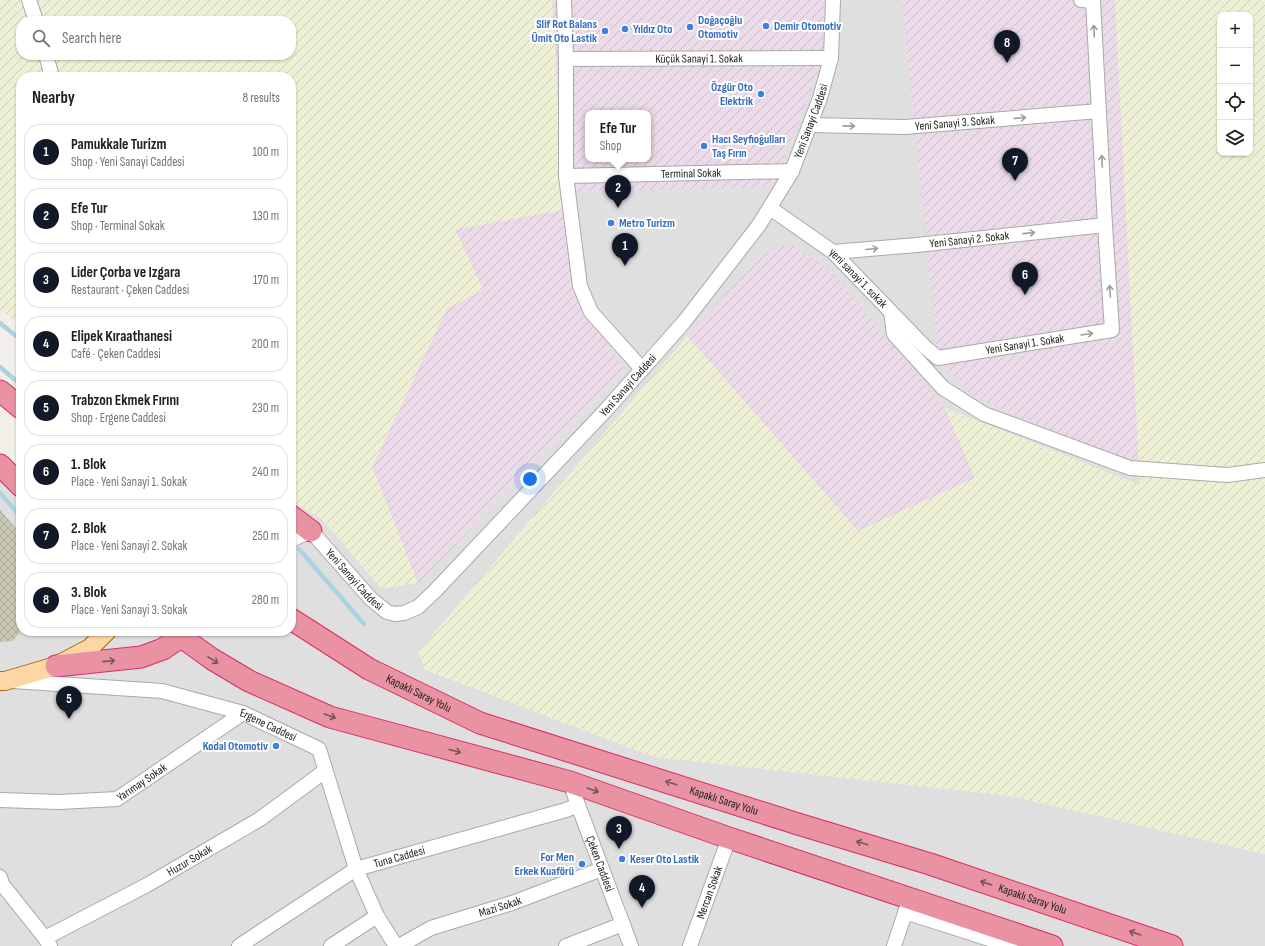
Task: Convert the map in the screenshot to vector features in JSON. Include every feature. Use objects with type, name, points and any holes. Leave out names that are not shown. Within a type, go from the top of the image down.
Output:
[{"type":"highway","points":[[0,391],[16,404]]},
{"type":"highway","points":[[0,465],[16,481]]},
{"type":"highway","points":[[296,520],[311,531]]},
{"type":"highway","name":"Kapaklı Saray Yolu","points":[[296,622],[369,669],[480,723],[798,824],[930,864],[1172,946]]},
{"type":"highway","points":[[56,666],[141,657],[163,649],[178,636]]},
{"type":"highway","points":[[185,636],[212,659],[249,681],[330,717],[570,782],[729,838],[907,906],[1052,946]]},
{"type":"main road","points":[[2,681],[56,666],[90,648],[102,636]]},
{"type":"street","points":[[29,0],[34,16]]},
{"type":"street","points":[[564,0],[566,59],[566,176],[580,286],[590,312],[642,369]]},
{"type":"street","name":"Yeni Sanayi Caddesi","points":[[311,531],[371,599],[387,612],[395,614],[404,613],[418,607],[434,592],[590,427],[642,369],[688,317],[759,225],[792,171],[820,98],[831,58],[833,0]]},
{"type":"street","points":[[1081,0],[1092,1],[1105,225]]},
{"type":"street","name":"Küçük Sanayi 1. Sokak","points":[[566,59],[831,58]]},
{"type":"street","points":[[47,60],[51,72]]},
{"type":"street","name":"Yeni Sanayi 3. Sokak","points":[[810,125],[905,127],[1099,111]]},
{"type":"street","name":"Terminal Sokak","points":[[566,176],[792,171]]},
{"type":"street","name":"yeni sanayi 1. sokak","points":[[770,208],[833,252],[925,347],[938,358]]},
{"type":"street","name":"Yeni Sanayi 2. Sokak","points":[[833,252],[917,245],[1105,225]]},
{"type":"street","name":"Yeni Sanayi 1. Sokak","points":[[938,358],[1112,330],[1105,225]]},
{"type":"street","points":[[892,312],[894,334],[943,388],[984,414],[1130,468],[1228,475],[1265,470]]},
{"type":"street","points":[[296,538],[311,531]]},
{"type":"street","name":"Ergene Caddesi","points":[[2,681],[162,691],[242,713],[319,750],[356,869],[377,916],[397,946]]},
{"type":"street","name":"Yarımay Sokak","points":[[0,800],[60,802],[117,799],[242,713]]},
{"type":"street","name":"Huzur Sokak","points":[[48,942],[260,819],[325,771]]},
{"type":"street","name":"Çeken Caddesi","points":[[570,782],[631,946]]},
{"type":"street","name":"Tuna Caddesi","points":[[239,946],[356,869],[566,810],[578,805]]},
{"type":"street","name":"Mercan Sokak","points":[[690,946],[729,838]]},
{"type":"street","name":"Mazi Sokak","points":[[397,946],[431,928],[512,903],[602,870]]},
{"type":"street","points":[[1,882],[48,942]]},
{"type":"street","points":[[894,946],[907,906],[1011,946]]},
{"type":"street","points":[[330,946],[377,916]]},
{"type":"street","points":[[566,946],[623,924]]},
{"type":"shaded area","points":[[0,0],[552,0],[564,210],[455,229],[483,290],[447,308],[372,467],[418,583],[382,589],[322,519],[296,503],[296,72],[16,72],[16,322],[0,310]]},
{"type":"shaded area","points":[[552,0],[1115,0],[1140,486],[946,409],[1010,796],[1265,854],[1265,946],[0,946],[0,476],[16,478],[16,636],[296,636],[296,503],[322,519],[382,589],[564,209]]},
{"type":"shaded area","points":[[552,0],[829,0],[829,47],[772,187],[562,192]]},
{"type":"shaded area","points":[[902,0],[1115,0],[1139,462],[1068,438],[972,396],[938,358]]},
{"type":"shaded area","points":[[1115,0],[1265,0],[1265,854],[1010,796],[654,757],[425,670],[418,652],[687,336],[858,531],[975,478],[945,408],[1140,485]]},
{"type":"shaded area","points":[[564,210],[573,294],[626,370],[418,583],[372,467],[447,308],[483,290],[455,229]]},
{"type":"shaded area","points":[[790,243],[833,273],[945,408],[975,478],[858,531],[687,336],[761,255]]},
{"type":"shaded area","points":[[0,510],[16,528],[17,636],[13,641],[0,642]]},
{"type":"waterway","points":[[0,323],[16,336]]},
{"type":"waterway","points":[[0,367],[16,381]]},
{"type":"waterway","points":[[0,493],[16,511]]},
{"type":"waterway","points":[[299,549],[364,624]]},
{"type":"place","name":"Demir Otomotiv","points":[[766,26]]},
{"type":"place","name":"Doğaçoğlu Otomotiv","points":[[690,27]]},
{"type":"place","name":"Yıldız Oto","points":[[625,29]]},
{"type":"place","name":"Slif Rot Balans Ümit Oto Lastik","points":[[605,31]]},
{"type":"place","name":"3. Blok","points":[[1007,63]]},
{"type":"place","name":"Özgür Oto Elektrik","points":[[761,94]]},
{"type":"place","name":"Hacı Seyfioğulları Taş Fırın","points":[[704,146]]},
{"type":"place","name":"2. Blok","points":[[1015,181]]},
{"type":"place","name":"Efe Tur","points":[[618,208]]},
{"type":"place","name":"Metro Turizm","points":[[611,223]]},
{"type":"place","name":"Pamukkale Turizm","points":[[625,266]]},
{"type":"place","name":"1. Blok","points":[[1025,295]]},
{"type":"place","name":"Trabzon Ekmek Fırını","points":[[69,719]]},
{"type":"place","name":"Kodal Otomotiv","points":[[276,746]]},
{"type":"place","name":"Lider Çorba ve Izgara","points":[[619,849]]},
{"type":"place","name":"Keser Oto Lastik","points":[[622,859]]},
{"type":"place","name":"For Men Erkek Kuaförü","points":[[582,864]]},
{"type":"place","name":"Elipek Kıraathanesi","points":[[642,908]]}]
